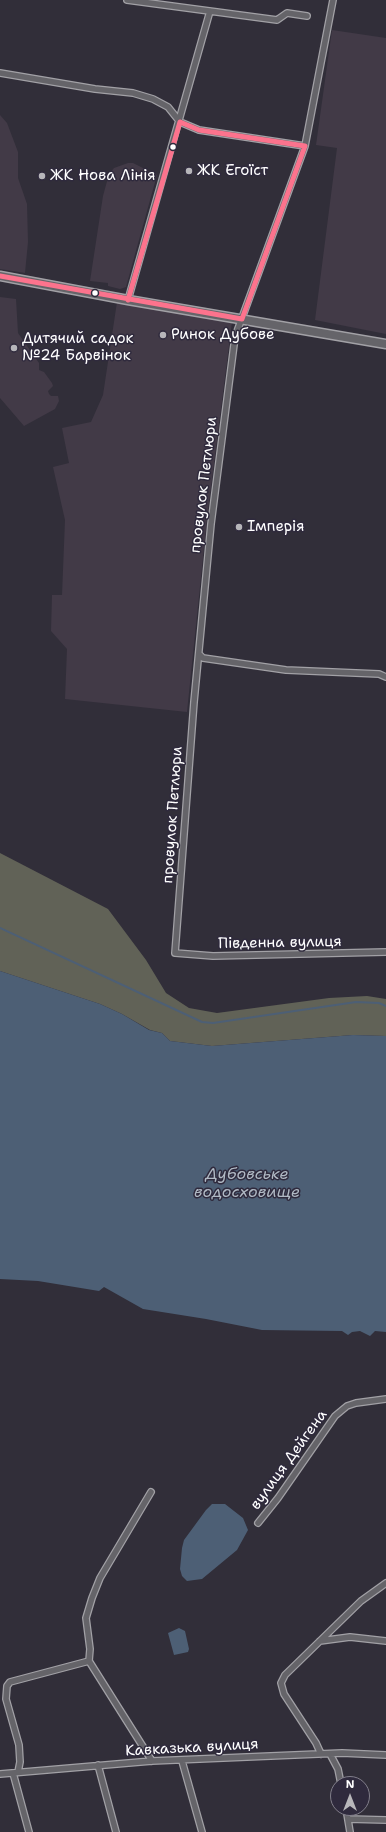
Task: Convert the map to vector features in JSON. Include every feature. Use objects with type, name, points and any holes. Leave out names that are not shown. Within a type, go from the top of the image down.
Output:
[{"type":"main road","points":[[0,276],[128,300],[386,344]]},
{"type":"street","points":[[128,0],[277,20],[287,13],[307,16]]},
{"type":"street","name":"провулок Петлюри","points":[[175,954],[199,654],[212,516],[235,337],[305,146],[333,0]]},
{"type":"street","points":[[128,300],[180,122],[210,11]]},
{"type":"street","points":[[0,73],[133,93],[153,99],[168,107],[180,122],[199,130],[305,146]]},
{"type":"street","points":[[199,654],[203,658],[286,670],[378,674],[386,677]]},
{"type":"street","name":"Південна вулиця","points":[[175,954],[213,956],[386,952]]},
{"type":"street","name":"вулиця Дейгена","points":[[258,1523],[278,1498],[335,1416],[347,1406],[356,1403],[386,1399]]},
{"type":"street","points":[[151,1492],[100,1578],[86,1618],[90,1649],[89,1661],[152,1762]]},
{"type":"street","points":[[321,1754],[316,1743],[284,1694],[281,1684],[285,1676],[319,1641],[361,1601],[386,1582]]},
{"type":"street","points":[[319,1641],[350,1637],[386,1641]]},
{"type":"street","points":[[29,1832],[15,1773],[20,1762],[19,1745],[6,1700],[7,1686],[10,1682],[89,1661]]},
{"type":"street","name":"Кавказька вулиця","points":[[0,1774],[98,1765],[152,1762],[342,1753],[386,1755]]},
{"type":"street","points":[[330,1754],[338,1769],[339,1776]]},
{"type":"street","points":[[182,1761],[202,1832]]},
{"type":"street","points":[[98,1765],[116,1832]]},
{"type":"street","points":[[347,1816],[350,1832]]},
{"type":"street","points":[[348,1819],[386,1820]]},
{"type":"shaded area","points":[[332,30],[386,38],[386,334],[315,320],[337,148],[316,145]]},
{"type":"shaded area","points":[[0,115],[7,123],[18,152],[18,178],[27,204],[28,242],[25,273],[0,269]]},
{"type":"shaded area","points":[[128,163],[133,163],[157,175],[126,287],[120,289],[108,286],[108,283],[90,281],[103,196],[109,174],[114,168]]},
{"type":"shaded area","name":"Дитячий садок №24 Барвінок","points":[[0,297],[16,299],[18,333],[39,363],[39,370],[44,372],[52,383],[53,386],[48,391],[49,394],[51,396],[58,396],[59,401],[55,409],[24,426],[0,398]]},
{"type":"shaded area","points":[[117,302],[232,322],[207,519],[187,712],[65,699],[67,649],[51,631],[52,595],[62,595],[65,520],[53,467],[69,463],[62,428],[91,422],[103,395]]},
{"type":"shaded area","points":[[0,853],[108,909],[146,960],[166,993],[189,1008],[217,1013],[329,998],[367,996],[386,999],[386,1036],[353,1035],[212,1046],[170,1041],[162,1033],[150,1030],[122,1014],[100,1004],[0,971]]},
{"type":"water","name":"Дубовське водосховище","points":[[0,971],[100,1004],[122,1014],[149,1030],[162,1033],[170,1041],[212,1046],[353,1035],[386,1036],[386,1332],[375,1331],[370,1336],[360,1331],[352,1332],[348,1335],[342,1331],[262,1330],[143,1309],[104,1287],[99,1291],[38,1281],[0,1279]]},
{"type":"water","points":[[212,1504],[225,1504],[243,1518],[248,1530],[237,1550],[202,1579],[187,1581],[182,1576],[180,1569],[184,1540]]},
{"type":"water","points":[[179,1628],[185,1631],[189,1649],[188,1652],[174,1655],[168,1633]]},
{"type":"waterway","points":[[0,928],[202,1022],[213,1023],[356,1002],[379,1003],[386,1006]]},
{"type":"transit line","points":[[180,122],[199,130],[305,146]]},
{"type":"transit line","points":[[128,300],[180,122]]},
{"type":"transit line","points":[[242,319],[305,146]]},
{"type":"transit line","points":[[0,276],[242,319]]},
{"type":"place","name":"ЖК Егоїст","points":[[189,171]]},
{"type":"place","name":"ЖК Нова Лінія","points":[[42,176]]},
{"type":"place","name":"Ринок Дубове","points":[[163,335]]},
{"type":"place","name":"Дитячий садок №24 Барвінок","points":[[14,348]]},
{"type":"place","name":"Імперія","points":[[239,527]]}]
